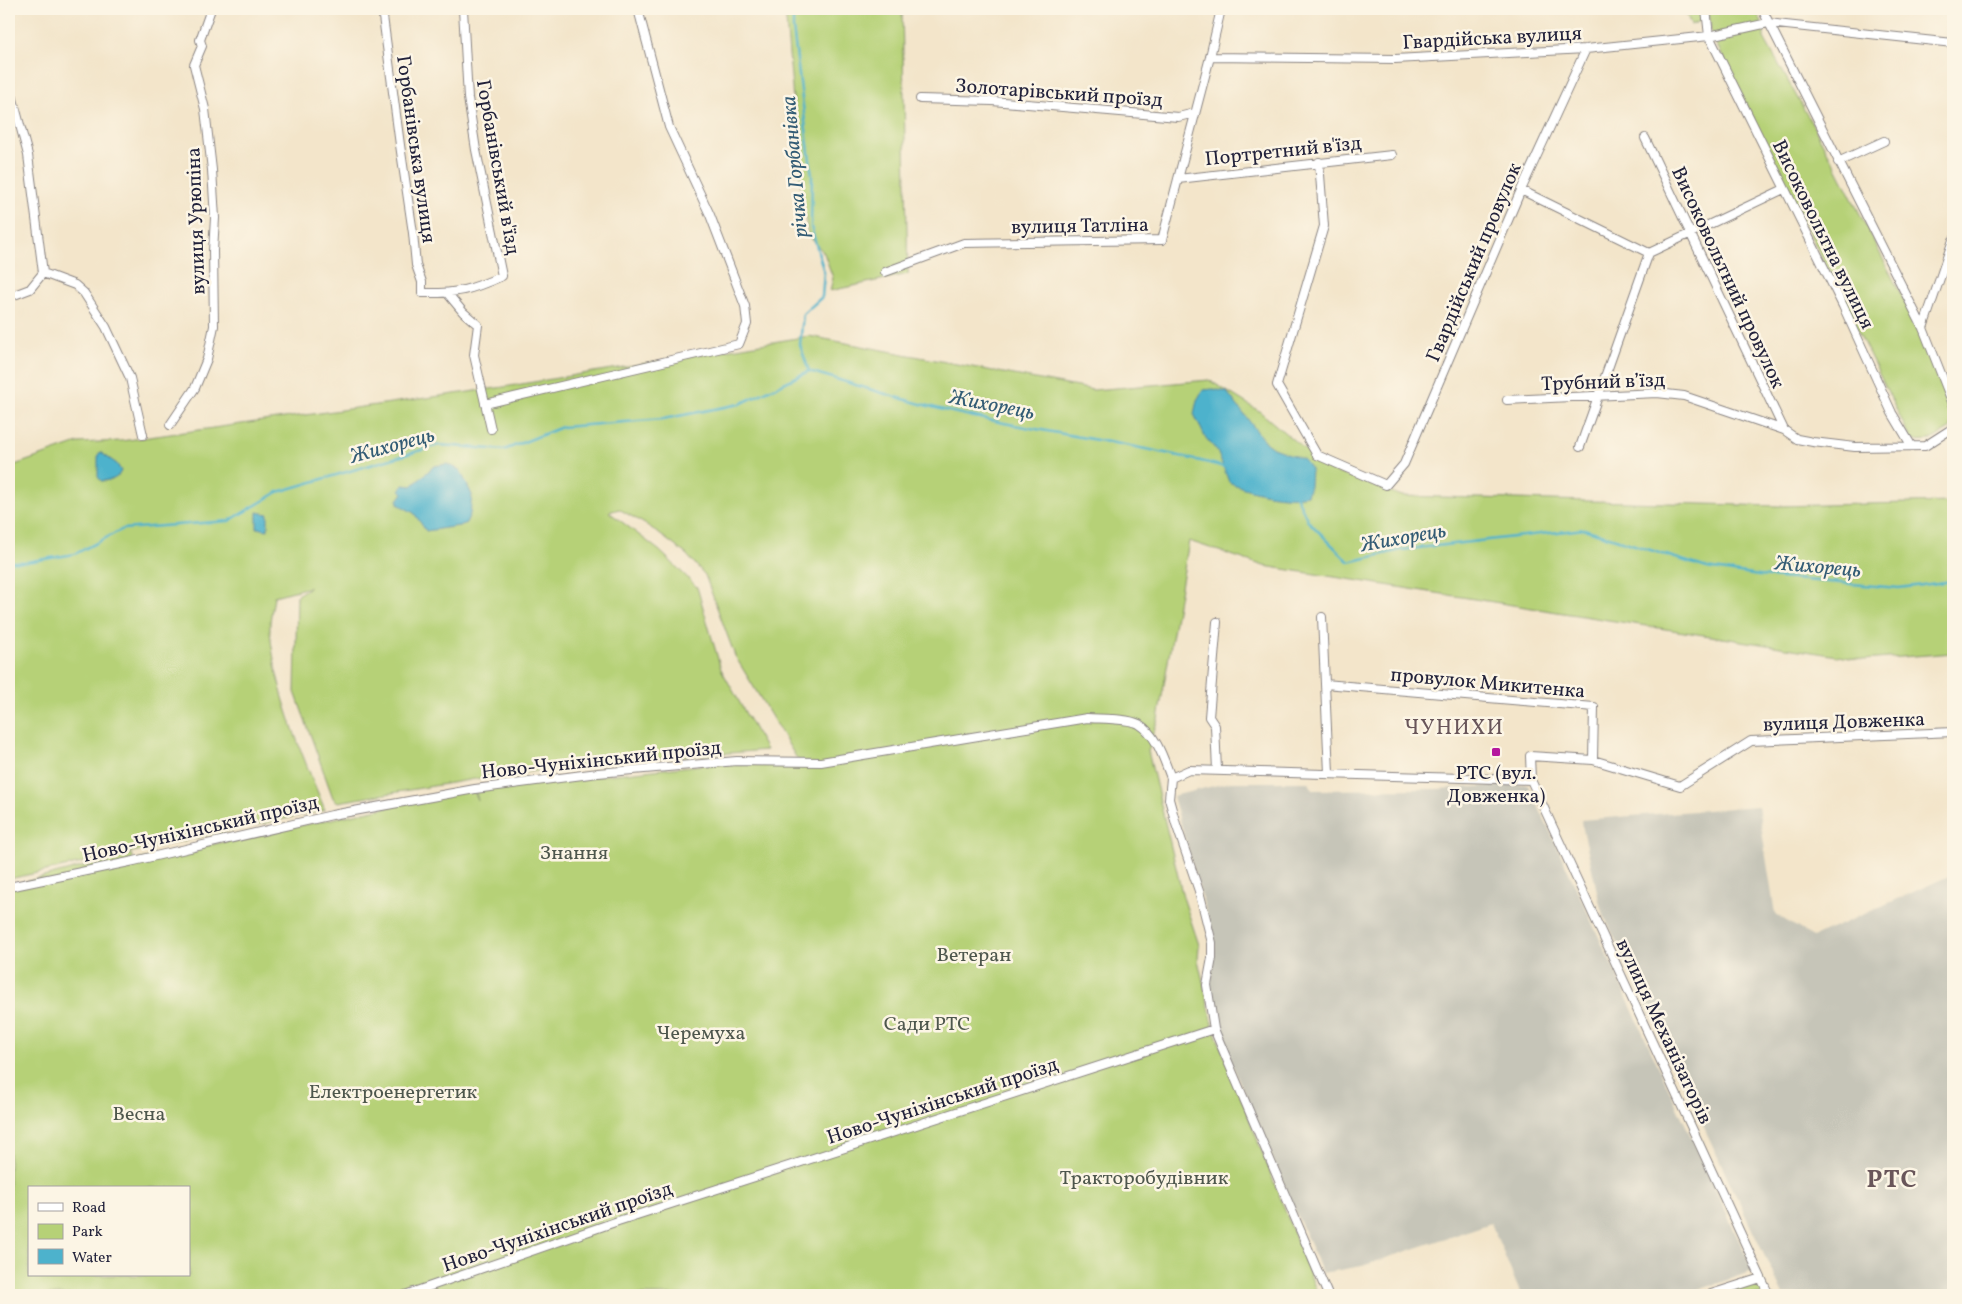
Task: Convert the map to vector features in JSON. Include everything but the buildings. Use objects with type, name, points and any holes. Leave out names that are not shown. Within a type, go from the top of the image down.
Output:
[{"type":"street","name":"вулиця Урюпіна","points":[[170,425],[195,388],[207,359],[214,326],[213,251],[215,218],[212,170],[205,109],[194,65],[202,46],[200,40],[211,9]]},
{"type":"street","name":"Горбанівська вулиця","points":[[382,9],[416,264],[422,282],[422,293]]},
{"type":"street","name":"Горбанівський в'їзд","points":[[422,293],[448,294],[476,288],[502,276],[476,150],[468,98],[463,9]]},
{"type":"street","points":[[485,404],[739,344],[747,324],[745,306],[710,215],[669,127],[638,9]]},
{"type":"street","name":"вулиця Татліна","points":[[885,272],[964,243],[1162,240],[1221,9]]},
{"type":"street","name":"Високовольтна вулиця","points":[[1706,9],[1709,36],[1842,306],[1892,413],[1911,445]]},
{"type":"street","points":[[1762,9],[1923,328],[1953,404]]},
{"type":"street","name":"Гвардійська вулиця","points":[[1210,57],[1395,59],[1586,49],[1709,36],[1768,23],[1953,43]]},
{"type":"street","name":"Гвардійський провулок","points":[[1319,162],[1324,226],[1277,385],[1317,454],[1386,485],[1404,464],[1521,190],[1586,49]]},
{"type":"street","points":[[9,84],[28,155],[43,273],[30,289],[9,297]]},
{"type":"street","name":"Золотарівський проїзд","points":[[920,100],[992,101],[1178,117],[1195,113]]},
{"type":"street","name":"Високовольтний провулок","points":[[1645,138],[1784,430]]},
{"type":"street","points":[[1838,162],[1884,141]]},
{"type":"street","name":"Портретний в'їзд","points":[[1178,179],[1392,155]]},
{"type":"street","points":[[1580,447],[1649,253],[1784,189]]},
{"type":"street","points":[[1521,190],[1649,253]]},
{"type":"street","points":[[1923,328],[1953,240]]},
{"type":"street","points":[[43,273],[75,285],[84,293],[106,327],[130,378],[143,435]]},
{"type":"street","points":[[448,294],[463,312],[478,325],[474,355],[491,429]]},
{"type":"street","name":"Трубний в’їзд","points":[[1507,400],[1657,393],[1684,396],[1784,430],[1797,439],[1855,447],[1925,446],[1953,428]]},
{"type":"street","points":[[1322,616],[1328,773]]},
{"type":"street","points":[[1217,622],[1209,716],[1215,726],[1217,770]]},
{"type":"street","name":"провулок Микитенка","points":[[1326,684],[1594,707],[1593,760]]},
{"type":"street","name":"Ново-Чуніхінський проїзд","points":[[9,887],[134,861],[332,815],[475,789],[598,773],[737,761],[820,762],[1087,718],[1138,724],[1154,738],[1172,778]]},
{"type":"street","name":"вулиця Довженка","points":[[1531,780],[1530,756],[1593,760],[1680,786],[1751,741],[1953,732]]},
{"type":"street","points":[[1328,1295],[1214,1029],[1207,985],[1212,958],[1212,943],[1199,891],[1170,799],[1172,778],[1189,770],[1217,770],[1531,780]]},
{"type":"street","name":"вулиця Механізаторів","points":[[1531,780],[1768,1295]]},
{"type":"street","name":"Ново-Чуніхінський проїзд","points":[[405,1295],[618,1221],[1214,1029]]},
{"type":"street","points":[[1708,1295],[1761,1278]]},
{"type":"shaded area","points":[[1230,782],[1309,782],[1312,790],[1437,789],[1528,784],[1753,1271],[1684,1295],[1521,1295],[1491,1223],[1362,1266],[1322,1273],[1216,1027],[1210,986],[1215,943],[1173,796]]},
{"type":"shaded area","name":"РТС","points":[[1758,806],[1775,914],[1813,937],[1949,876],[1953,885],[1953,1295],[1783,1295],[1601,909],[1581,820]]},
{"type":"green space","points":[[785,9],[902,9],[908,274],[830,291],[833,278],[824,253],[808,235],[801,190]]},
{"type":"green space","points":[[1684,9],[1701,9],[1700,21],[1691,25]]},
{"type":"green space","points":[[1709,9],[1756,9],[1764,28],[1764,38],[1835,165],[1916,324],[1953,411],[1951,428],[1931,440],[1912,441],[1711,33]]},
{"type":"green space","name":"Сади РТС","points":[[809,336],[1093,390],[1209,380],[1259,411],[1329,470],[1402,496],[1778,506],[1953,502],[1953,653],[1863,660],[1264,566],[1189,541],[1158,719],[1152,736],[1154,738],[1148,751],[1183,897],[1199,945],[1198,960],[1214,1029],[1318,1295],[9,1295],[9,886],[131,854],[134,861],[473,789],[478,801],[475,789],[711,764],[799,762],[735,656],[705,575],[686,554],[650,527],[619,509],[609,512],[660,551],[697,587],[721,669],[766,750],[605,763],[493,776],[338,802],[333,798],[295,692],[297,595],[310,587],[274,596],[270,631],[273,654],[284,700],[325,810],[9,879],[9,467],[78,443],[121,441],[504,387]]},
{"type":"green space","points":[[1761,1278],[1769,1295],[1713,1295]]},
{"type":"water","points":[[1213,389],[1227,392],[1266,443],[1273,448],[1303,459],[1311,469],[1310,486],[1307,495],[1267,494],[1246,489],[1229,482],[1217,451],[1205,437],[1194,414],[1197,400],[1203,390]]},
{"type":"water","points":[[100,452],[117,464],[121,471],[116,478],[101,481],[98,477],[98,455]]},
{"type":"water","points":[[447,464],[460,470],[472,495],[470,514],[466,523],[459,526],[426,531],[414,513],[398,504],[398,500],[403,493],[400,490],[404,485],[412,486],[434,466]]},
{"type":"water","points":[[257,512],[268,514],[268,530],[257,528]]},
{"type":"waterway","name":"річка Горбанівка","points":[[793,9],[793,28],[812,176],[811,227],[824,272],[822,297],[803,314],[800,345],[809,371]]},
{"type":"waterway","name":"Жихорець","points":[[9,562],[26,562],[75,554],[123,529],[229,521],[278,492],[439,445],[504,450],[562,427],[663,419],[740,404],[809,371],[944,410],[1155,451],[1224,467]]},
{"type":"waterway","name":"Жихорець","points":[[1296,495],[1308,521],[1349,562],[1401,550],[1584,529],[1707,568],[1759,576],[1899,588],[1953,581]]},
{"type":"place","name":"РТС (вул. Довженка)","points":[[1496,752]]},
{"type":"district","name":"ЧУНИХИ","points":[[1454,726]]},
{"type":"district","name":"РТС","points":[[1892,1178]]},
{"type":"park label","name":"Знання","points":[[574,852]]},
{"type":"park label","name":"Ветеран","points":[[974,954]]},
{"type":"park label","name":"Черемуха","points":[[701,1032]]},
{"type":"park label","name":"Електроенергетик","points":[[393,1091]]},
{"type":"park label","name":"Весна","points":[[139,1113]]},
{"type":"park label","name":"Тракторобудівник","points":[[1144,1177]]}]
